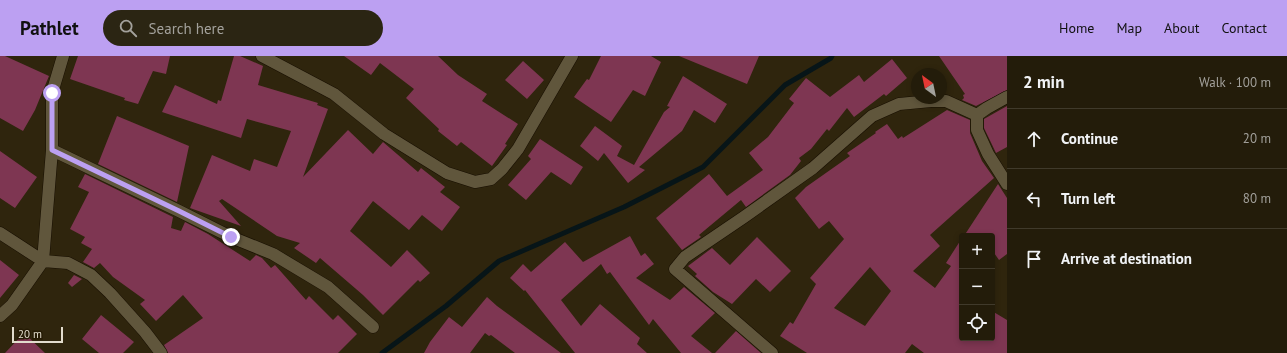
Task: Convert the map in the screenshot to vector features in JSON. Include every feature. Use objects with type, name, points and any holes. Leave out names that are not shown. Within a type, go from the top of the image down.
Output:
[{"type":"street","points":[[0,316],[12,305],[43,261],[52,150],[52,93],[63,56]]},
{"type":"street","points":[[262,56],[334,94],[384,134],[448,173],[474,182],[491,179],[502,169],[518,149],[572,56]]},
{"type":"street","points":[[977,115],[986,108],[1007,97]]},
{"type":"street","points":[[772,353],[675,269],[685,257],[812,168],[872,116],[899,104],[931,101],[946,101],[977,115]]},
{"type":"street","points":[[977,115],[977,130],[988,154],[1007,184]]},
{"type":"street","points":[[52,150],[231,237],[273,254],[328,287],[373,326]]},
{"type":"street","points":[[0,233],[43,261],[68,263],[91,275],[145,332],[161,353]]},
{"type":"building","points":[[0,56],[5,56],[49,76],[35,110],[23,131],[0,118]]},
{"type":"building","points":[[78,56],[170,56],[166,74],[153,71],[138,104],[70,79]]},
{"type":"building","points":[[234,56],[240,56],[263,66],[258,85],[318,103],[317,105],[328,109],[303,177],[348,130],[373,154],[383,142],[418,172],[421,168],[445,187],[440,192],[460,207],[442,231],[422,215],[409,230],[373,201],[350,231],[391,267],[407,250],[430,273],[420,282],[418,280],[383,315],[363,295],[320,258],[316,263],[294,248],[300,243],[277,236],[222,199],[219,201],[241,226],[190,208],[212,155],[250,171],[254,159],[277,167],[291,131],[247,119],[241,138],[162,112],[175,85],[217,104],[218,100],[221,101]]},
{"type":"building","points":[[344,56],[438,56],[458,75],[487,94],[482,101],[518,124],[505,144],[507,145],[492,166],[461,142],[457,146],[438,131],[439,129],[406,98],[414,89],[380,63],[371,75]]},
{"type":"building","points":[[601,56],[651,56],[661,62],[645,96],[633,90],[611,122],[574,97],[587,79],[589,80]]},
{"type":"building","points":[[679,56],[759,56],[747,84]]},
{"type":"building","points":[[939,56],[1007,56],[1007,90],[976,106],[962,100],[964,98],[963,95],[965,94]]},
{"type":"building","points":[[892,59],[907,78],[886,96],[884,94],[854,117],[847,108],[829,131],[827,129],[811,149],[799,158],[801,161],[790,175],[746,207],[741,200],[699,235],[701,237],[682,250],[656,218],[709,174],[727,196],[763,170],[749,153],[768,137],[794,103],[789,99],[806,78],[830,97],[859,75],[864,82]]},
{"type":"building","points":[[523,61],[544,80],[527,99],[505,80]]},
{"type":"building","points":[[683,76],[727,104],[715,123],[694,110],[682,131],[639,167],[645,170],[628,183],[604,153],[598,161],[580,146],[595,126],[622,146],[617,156],[634,165],[664,112],[670,107],[667,106]]},
{"type":"building","points":[[1007,106],[1007,147],[996,153],[984,128],[984,119]]},
{"type":"building","points":[[947,110],[970,120],[970,133],[982,161],[994,178],[930,235],[940,246],[913,271],[935,288],[951,266],[946,263],[959,243],[959,341],[995,341],[995,313],[1007,320],[1007,353],[924,353],[912,344],[905,353],[807,353],[780,336],[790,322],[793,324],[816,284],[810,278],[844,239],[829,221],[819,229],[795,198],[806,187],[850,156],[847,153],[887,124],[898,139],[902,136],[903,138]],"holes":[[[870,267],[891,291],[865,326],[834,308]]]},
{"type":"building","points":[[117,116],[189,146],[177,202],[98,164]]},
{"type":"building","points":[[540,139],[583,167],[571,185],[551,172],[526,200],[508,185],[531,159],[528,156]]},
{"type":"building","points":[[0,151],[37,177],[15,208],[0,198]]},
{"type":"building","points":[[85,174],[173,217],[171,228],[181,231],[185,222],[208,234],[250,261],[256,255],[262,258],[271,268],[275,265],[306,300],[309,296],[333,320],[338,315],[357,334],[338,353],[168,353],[164,345],[203,318],[183,295],[156,321],[140,304],[145,300],[113,277],[100,263],[94,268],[83,262],[92,249],[81,243],[85,237],[70,229],[89,192],[78,187]]},
{"type":"building","points":[[998,184],[1007,198],[1007,254],[999,260],[995,254],[995,233],[966,233]]},
{"type":"building","points":[[630,236],[641,256],[645,253],[654,264],[636,278],[670,300],[684,287],[715,313],[691,336],[712,353],[681,353],[653,319],[649,325],[610,272],[607,274],[601,264],[561,300],[581,326],[600,304],[640,338],[637,344],[647,353],[575,353],[525,290],[524,291],[510,278],[523,264],[531,272],[565,242],[583,262]]},
{"type":"building","points":[[757,237],[791,271],[770,292],[756,279],[732,304],[713,292],[695,276],[697,274],[688,266],[712,248],[730,265]]},
{"type":"building","points":[[0,260],[19,275],[0,298]]},
{"type":"building","points":[[74,275],[82,279],[72,287],[68,283]]},
{"type":"building","points":[[487,297],[561,353],[515,353],[491,335],[489,336],[485,333],[470,353],[424,353],[430,342],[449,317],[462,327]]},
{"type":"building","points":[[101,315],[134,342],[123,353],[99,353],[82,339]]},
{"type":"building","points":[[736,331],[761,353],[715,353]]},
{"type":"building","points":[[24,333],[45,353],[5,353]]},
{"type":"waterway","points":[[382,353],[446,306],[499,261],[624,207],[703,167],[785,85],[832,56]]},
{"type":"route","points":[[52,93],[52,150],[231,237]]}]
